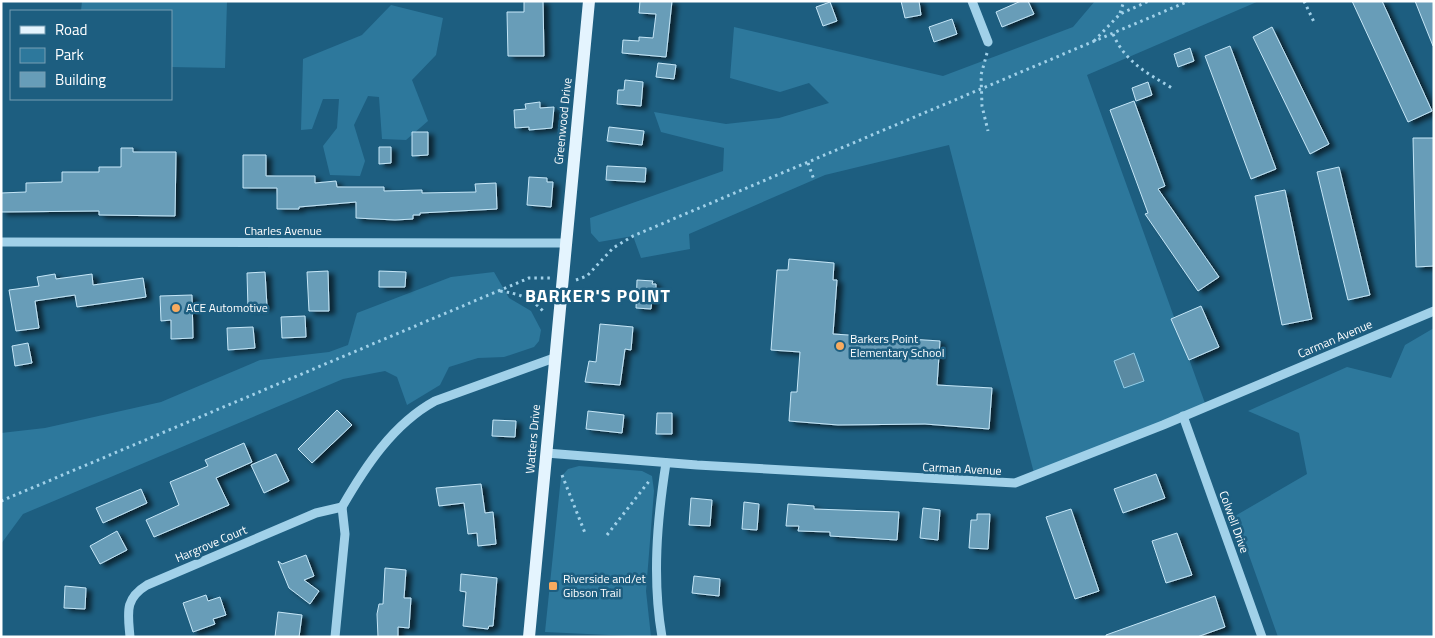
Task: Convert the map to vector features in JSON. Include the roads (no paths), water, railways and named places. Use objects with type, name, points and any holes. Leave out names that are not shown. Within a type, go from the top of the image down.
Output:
[{"type":"main road","name":"Greenwood Drive","points":[[565,243],[589,1]]},
{"type":"main road","name":"Watters Drive","points":[[529,637],[565,243]]},
{"type":"street","points":[[972,1],[988,42]]},
{"type":"street","name":"Charles Avenue","points":[[1,242],[565,243]]},
{"type":"street","name":"Carman Avenue","points":[[546,454],[666,463],[1015,483],[1434,311]]},
{"type":"street","points":[[335,637],[345,534],[342,507],[364,469],[405,422],[419,409],[435,401],[554,358]]},
{"type":"street","name":"Colwell Drive","points":[[1182,416],[1262,637]]},
{"type":"street","points":[[662,637],[656,604],[656,559],[666,463]]},
{"type":"street","name":"Hargrove Court","points":[[130,637],[129,604],[136,592],[147,585],[316,513],[342,507]]},
{"type":"place","name":"ACE Automotive","points":[[176,308]]},
{"type":"place","name":"Barkers Point Elementary School","points":[[840,346]]},
{"type":"place","name":"Riverside and/et Gibson Trail","points":[[553,586]]},
{"type":"district","name":"BARKER'S POINT","points":[[598,296]]}]
